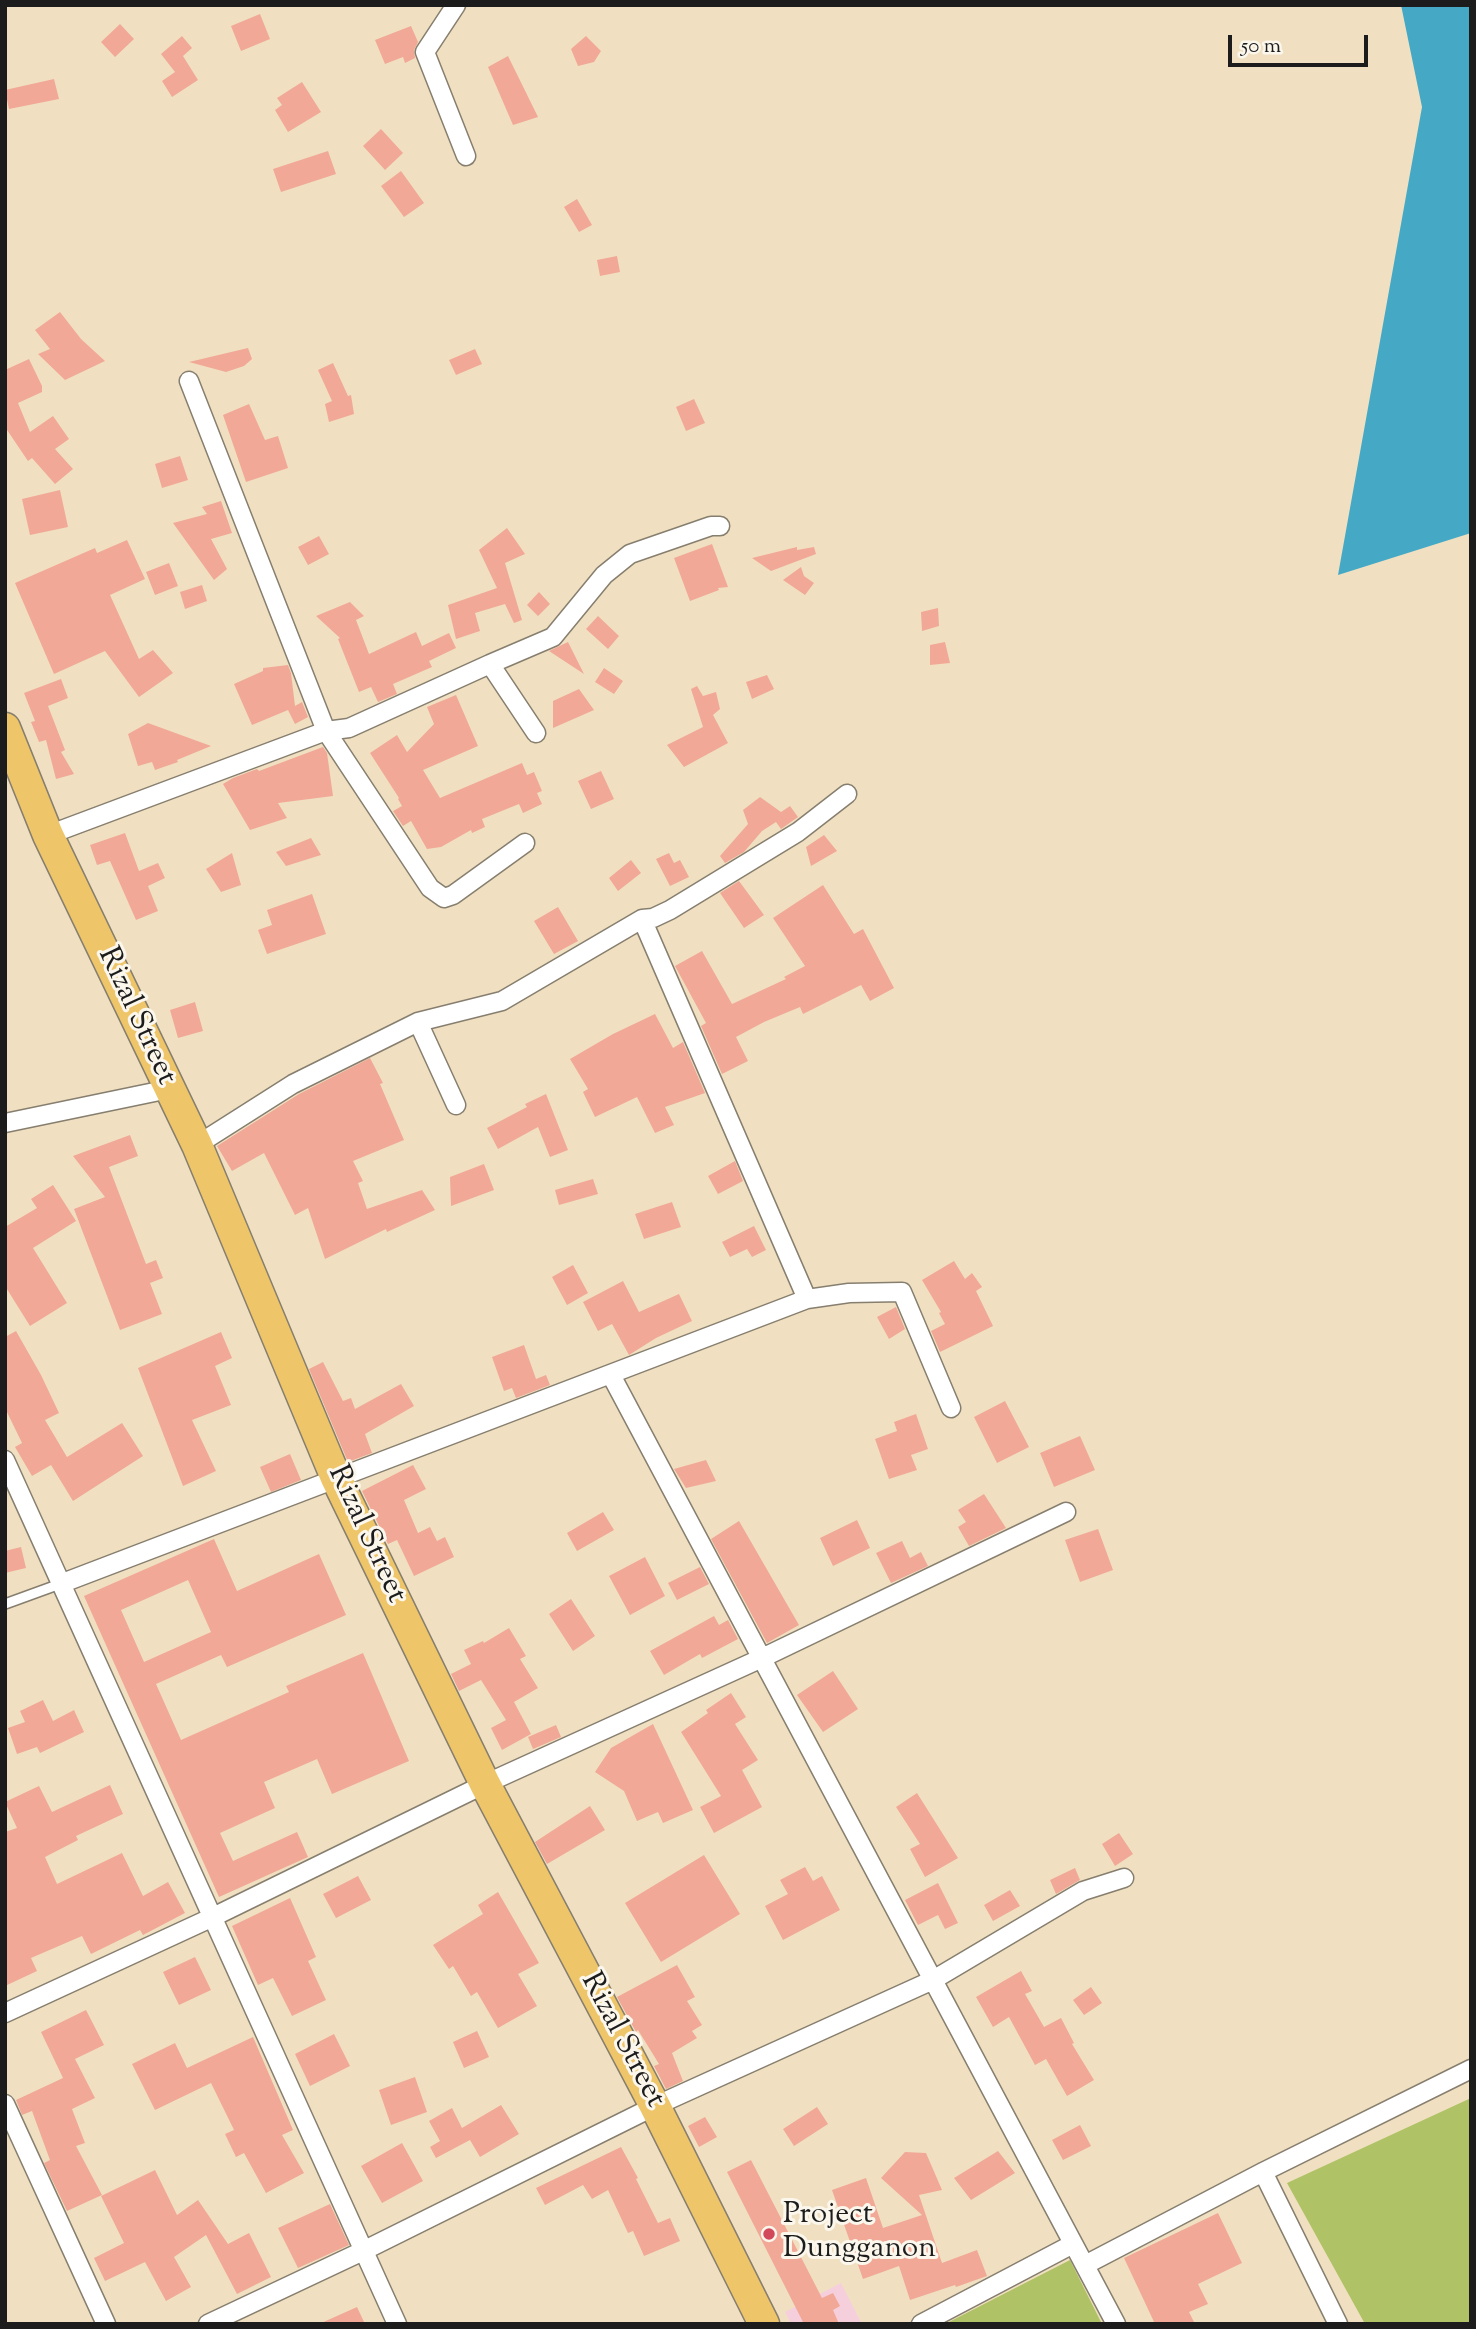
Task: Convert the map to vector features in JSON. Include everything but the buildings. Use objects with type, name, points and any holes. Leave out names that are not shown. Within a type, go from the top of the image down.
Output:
[{"type":"highway","name":"Rizal Street","points":[[5,727],[48,835],[197,1145],[336,1478],[485,1784],[655,2106],[764,2324]]},
{"type":"street","points":[[456,5],[425,52],[466,156]]},
{"type":"street","points":[[189,381],[326,731],[430,888],[444,898],[453,895],[525,843]]},
{"type":"street","points":[[48,835],[326,731],[349,728],[554,637],[604,575],[630,554],[711,526],[720,526]]},
{"type":"street","points":[[490,664],[536,733]]},
{"type":"street","points":[[197,1145],[293,1084],[418,1022],[502,1001],[642,919],[653,918],[670,910],[799,832],[847,794]]},
{"type":"street","points":[[642,919],[807,1299]]},
{"type":"street","points":[[418,1022],[456,1105]]},
{"type":"street","points":[[5,1123],[169,1089]]},
{"type":"street","points":[[60,1584],[807,1299],[849,1293],[902,1292],[951,1408]]},
{"type":"street","points":[[611,1375],[1116,2324]]},
{"type":"street","points":[[5,1460],[397,2324]]},
{"type":"street","points":[[5,2013],[214,1917],[485,1784],[762,1658],[1066,1512]]},
{"type":"street","points":[[208,2324],[365,2250],[655,2106],[933,1980],[1083,1891],[1124,1878]]},
{"type":"street","points":[[1085,2265],[1263,2172],[1471,2069]]},
{"type":"street","points":[[5,2104],[106,2324]]},
{"type":"street","points":[[1263,2172],[1338,2324]]},
{"type":"street","points":[[921,2324],[1073,2245]]},
{"type":"lane","points":[[5,1604],[60,1584]]},
{"type":"shaded area","points":[[841,2283],[862,2324],[791,2324],[785,2312]]},
{"type":"green space","points":[[1471,2098],[1471,2324],[1365,2324],[1287,2183]]},
{"type":"green space","points":[[1070,2260],[1102,2324],[945,2324]]},
{"type":"water","points":[[1401,5],[1471,5],[1471,533],[1338,575],[1422,107]]},
{"type":"place","name":"Project Dungganon","points":[[769,2234]]}]
